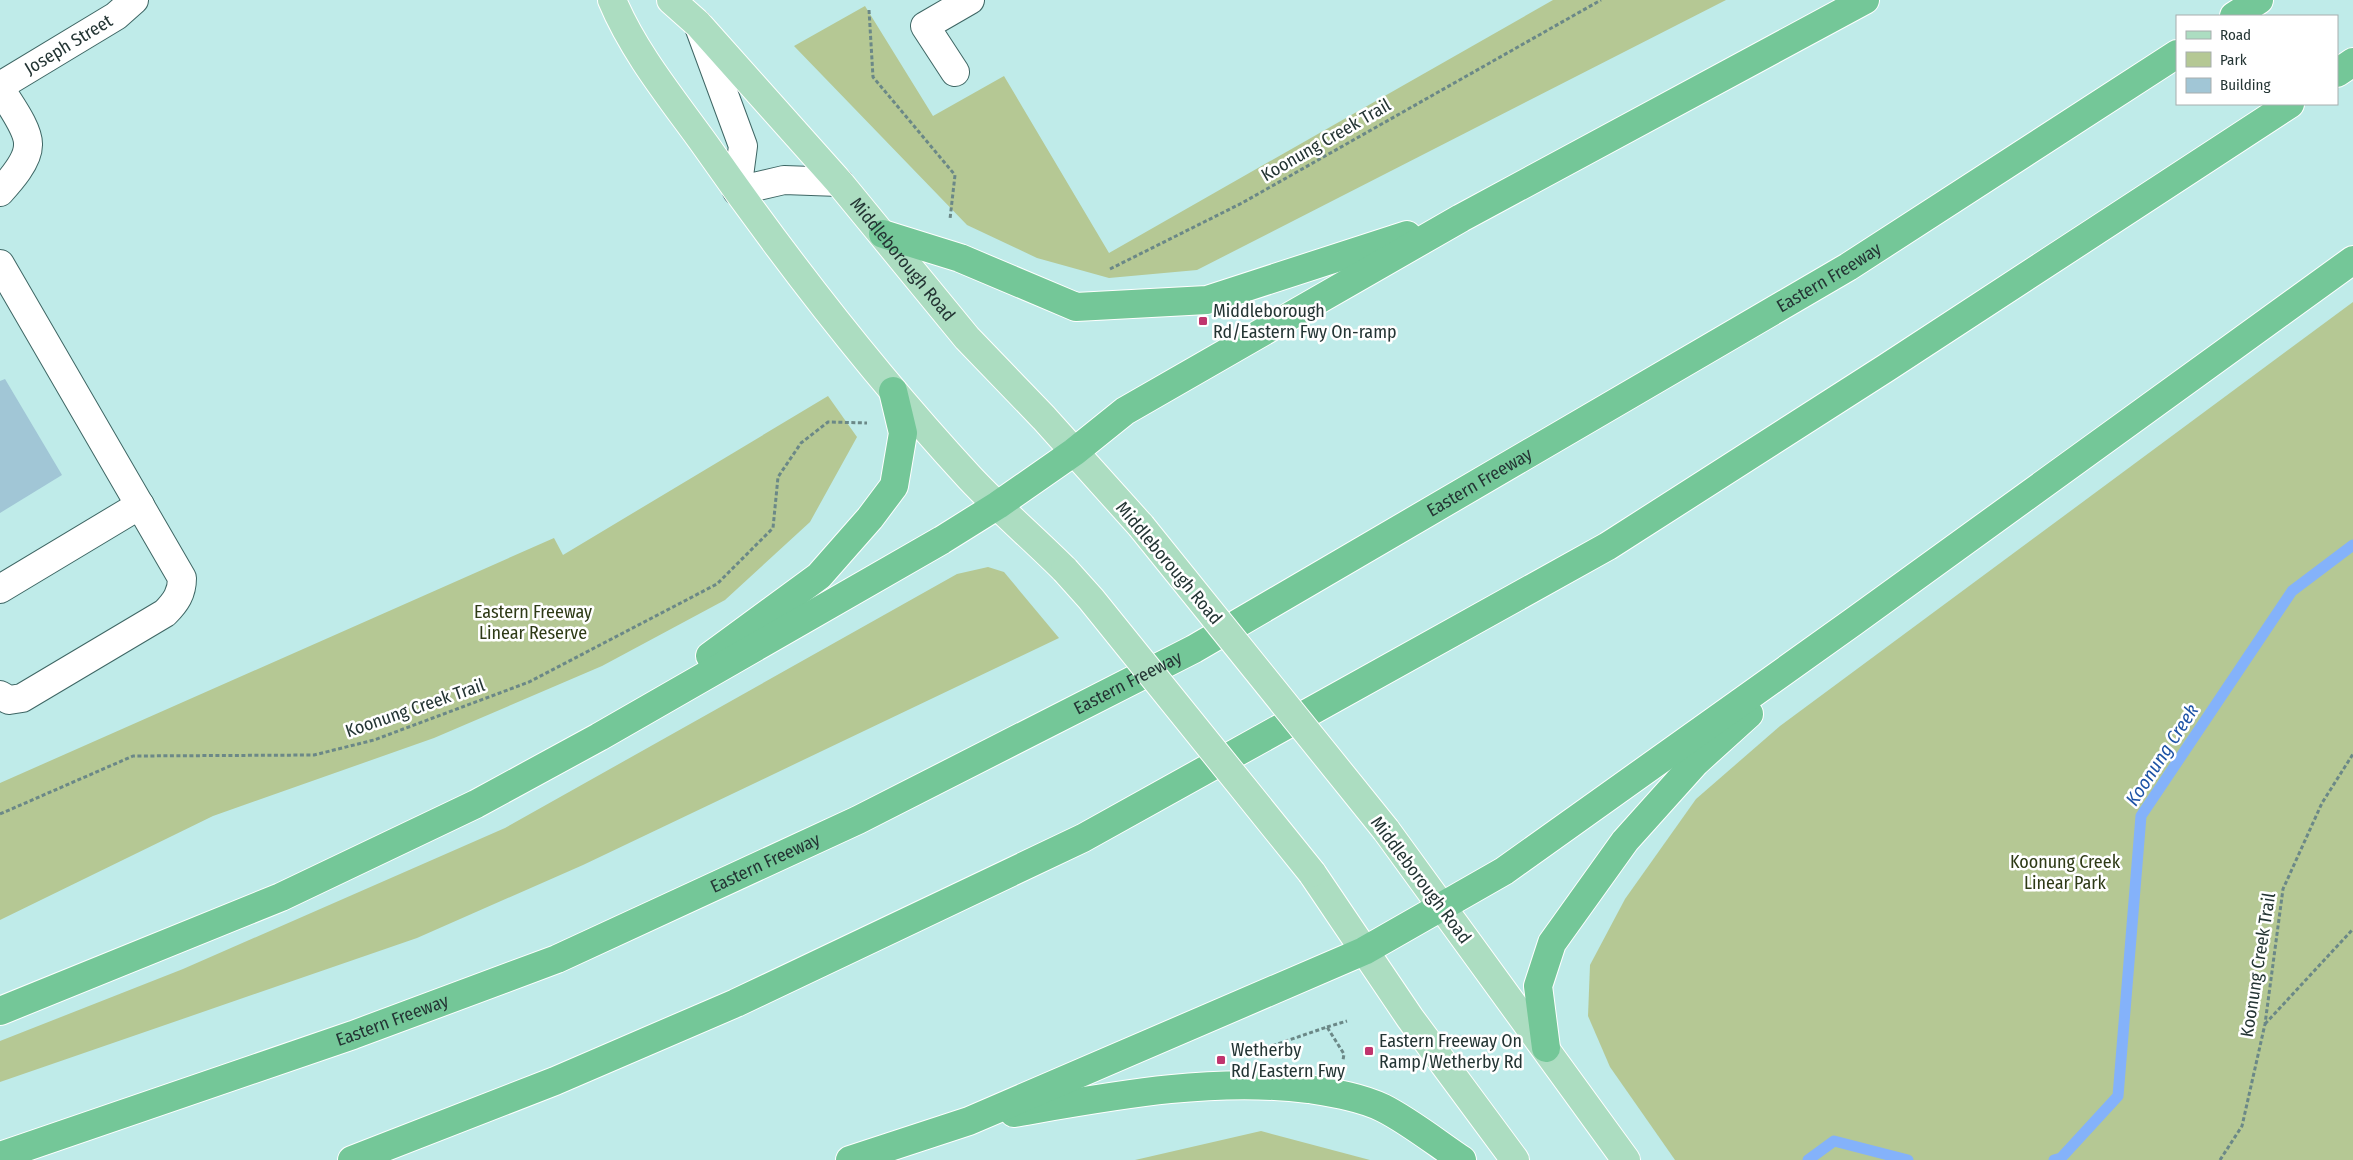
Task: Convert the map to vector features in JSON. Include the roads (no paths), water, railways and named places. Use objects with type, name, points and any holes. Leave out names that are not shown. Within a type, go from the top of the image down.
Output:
[{"type":"highway","points":[[0,1011],[282,897],[476,804],[600,737],[942,540],[998,505],[1074,452],[1125,411],[1461,218],[1865,0]]},
{"type":"highway","points":[[2236,15],[2259,0]]},
{"type":"highway","name":"Eastern Freeway","points":[[0,1156],[353,1035],[557,959],[858,820],[1194,649],[1848,267],[2176,55]]},
{"type":"highway","points":[[2338,72],[2353,62]]},
{"type":"highway","points":[[352,1160],[555,1081],[736,1003],[1083,838],[1608,546],[1886,368],[2288,105]]},
{"type":"highway","points":[[883,234],[960,258],[1076,307],[1207,300],[1461,218]]},
{"type":"highway","points":[[850,1160],[969,1121],[1364,951],[1504,871],[1853,622],[2353,260]]},
{"type":"highway","points":[[600,737],[818,576],[870,518],[894,486],[903,433],[893,391]]},
{"type":"highway","points":[[1546,1048],[1538,986],[1552,943],[1625,841],[1696,762],[1853,622]]},
{"type":"highway","points":[[969,1121],[1125,1094],[1205,1085],[1283,1086],[1335,1093],[1382,1108],[1462,1160]]},
{"type":"main road","points":[[612,0],[620,19],[648,63],[737,191],[808,286],[893,391],[971,479],[1065,570],[1091,599],[1312,873],[1410,1018],[1515,1160]]},
{"type":"main road","name":"Middleborough Road","points":[[671,0],[698,24],[838,182],[883,234],[967,338],[1141,526],[1386,830],[1626,1160]]},
{"type":"street","name":"Joseph Street","points":[[0,87],[116,16],[134,0]]},
{"type":"street","points":[[955,72],[925,26],[970,0]]},
{"type":"street","points":[[698,24],[743,146],[737,191],[784,180],[838,182]]},
{"type":"street","points":[[0,87],[23,128],[28,145],[17,174],[0,192]]},
{"type":"street","points":[[0,264],[182,578],[182,590],[174,604],[165,613],[22,698],[9,700],[0,695]]},
{"type":"street","points":[[0,590],[140,505]]},
{"type":"waterway","name":"Koonung Creek","points":[[2054,1160],[2061,1158],[2118,1096],[2141,816],[2292,591],[2353,545]]},
{"type":"waterway","name":"Koonung Creek","points":[[1808,1160],[1834,1141],[1908,1160]]},
{"type":"place","name":"Middleborough Rd/Eastern Fwy On-ramp","points":[[1203,321]]},
{"type":"place","name":"Eastern Freeway On Ramp/Wetherby Rd","points":[[1369,1051]]},
{"type":"place","name":"Wetherby Rd/Eastern Fwy","points":[[1221,1060]]},
{"type":"park label","name":"Eastern Freeway Linear Reserve","points":[[533,622]]},
{"type":"park label","name":"Koonung Creek Linear Park","points":[[2065,872]]}]
